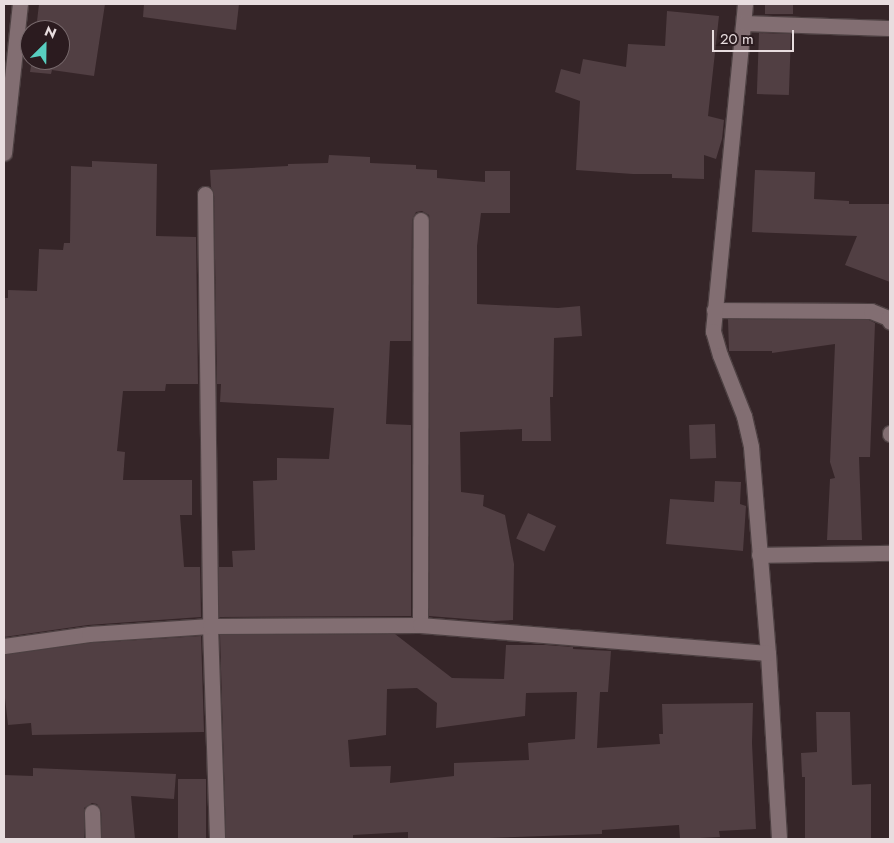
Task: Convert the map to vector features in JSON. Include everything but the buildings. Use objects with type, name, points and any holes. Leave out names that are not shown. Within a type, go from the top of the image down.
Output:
[{"type":"street","points":[[4,153],[20,4]]},
{"type":"street","points":[[745,4],[713,331],[720,355],[735,390],[751,447],[768,652],[779,839]]},
{"type":"street","points":[[744,23],[890,28]]},
{"type":"street","points":[[205,194],[210,626],[217,839]]},
{"type":"street","points":[[420,625],[421,220]]},
{"type":"street","points":[[714,310],[872,311],[888,318],[890,322]]},
{"type":"street","points":[[759,555],[890,553]]},
{"type":"street","points":[[4,646],[89,634],[210,626],[420,625],[768,652]]},
{"type":"street","points":[[92,812],[93,839]]}]
